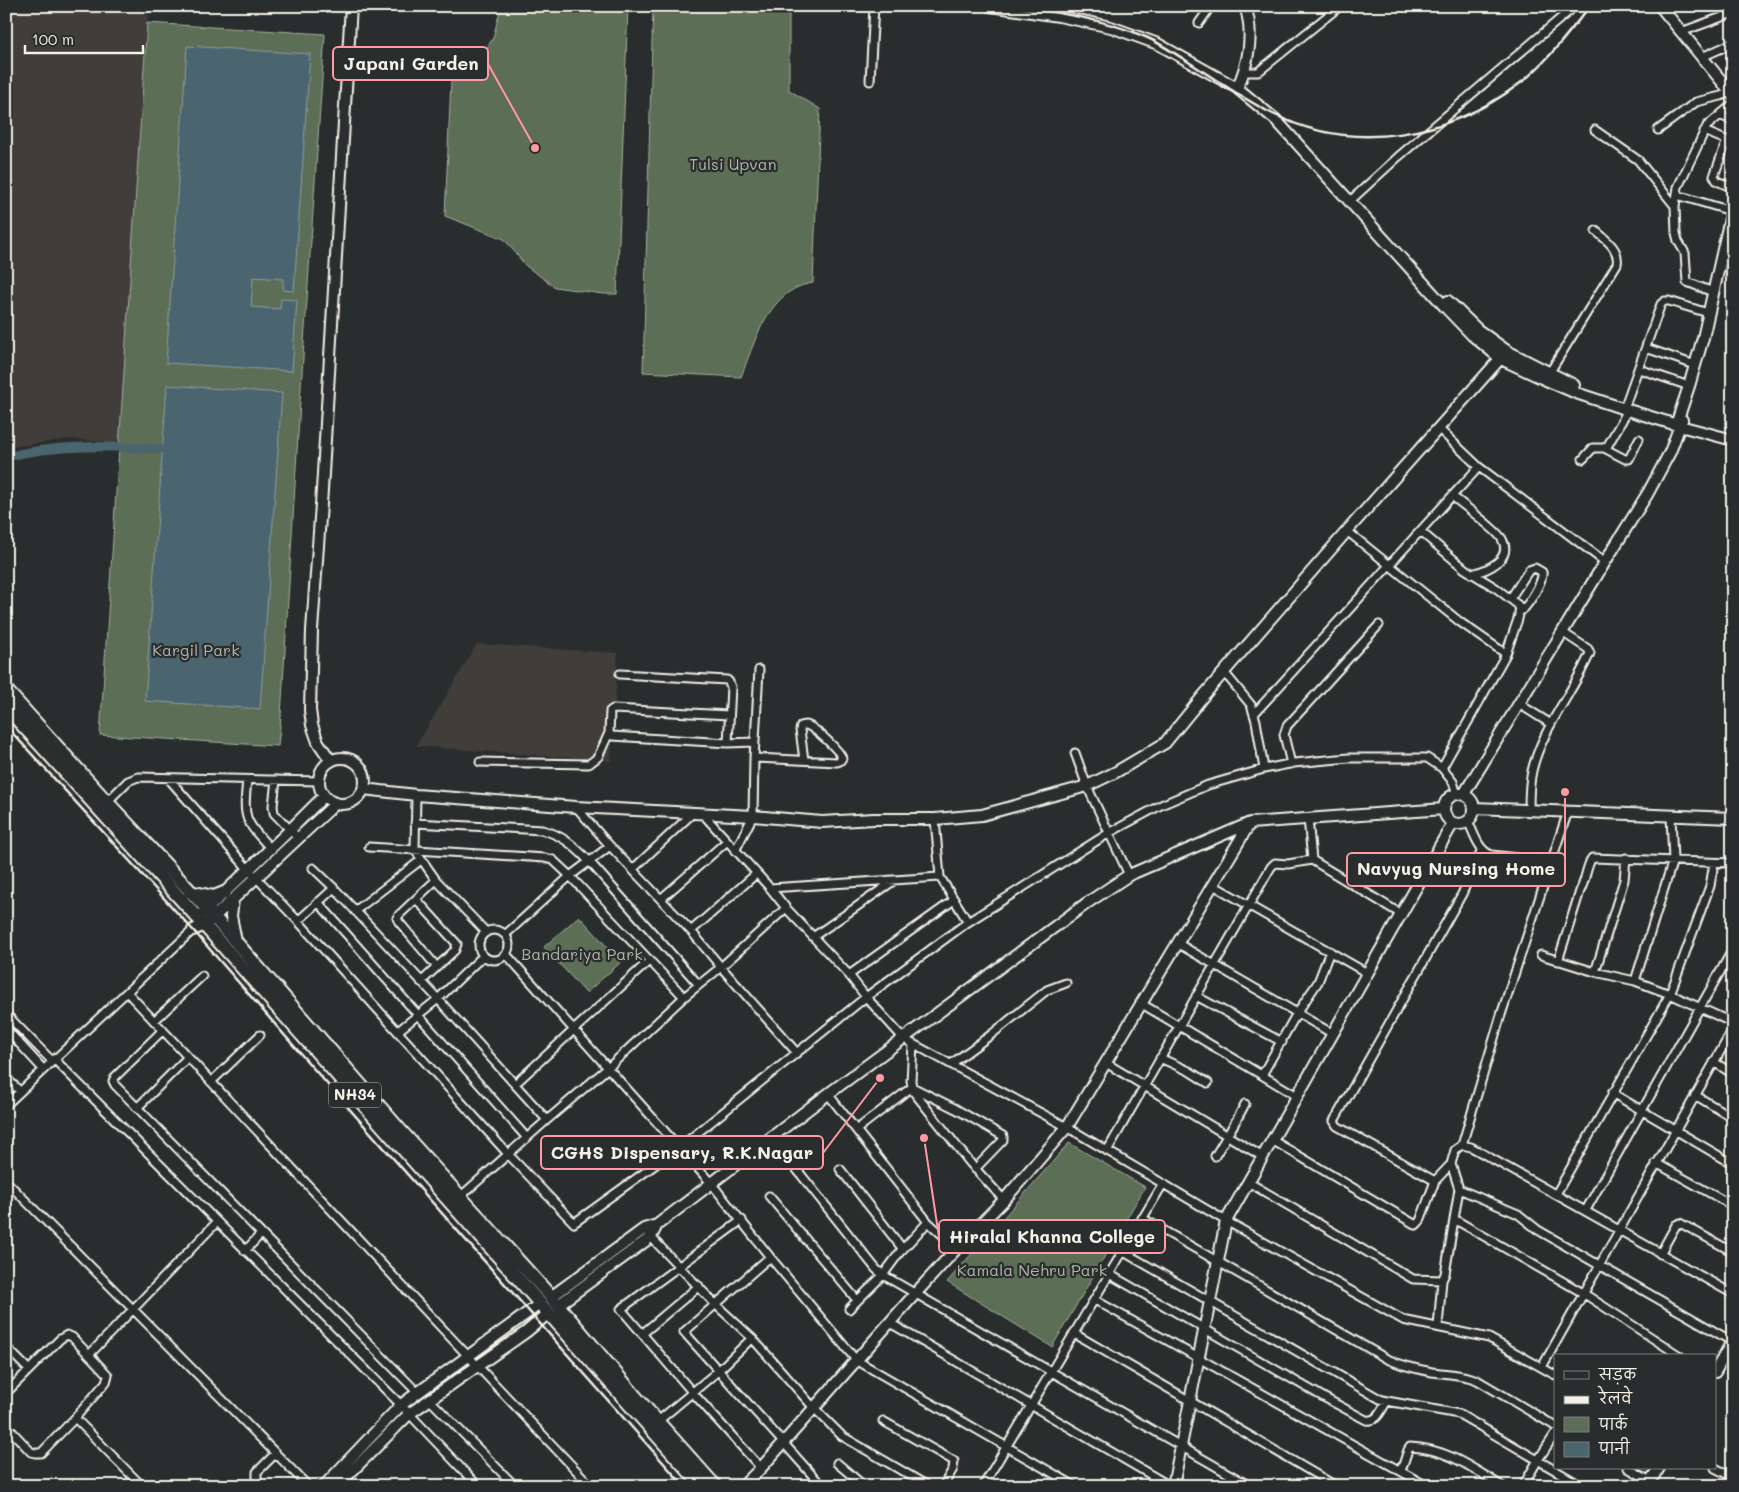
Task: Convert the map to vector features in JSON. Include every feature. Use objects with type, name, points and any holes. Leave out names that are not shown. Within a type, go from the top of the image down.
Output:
[{"type":"highway","name":"NH34","points":[[6,690],[107,802],[127,832],[203,920],[550,1304]]},
{"type":"highway","name":"NH34","points":[[6,707],[127,832],[190,892],[203,920],[237,944],[382,1117],[461,1196],[550,1304],[654,1425],[702,1486]]},
{"type":"highway","points":[[190,892],[214,897],[228,896]]},
{"type":"highway","name":"NH34","points":[[654,1425],[715,1486]]},
{"type":"street","points":[[331,761],[314,734],[310,710],[312,630],[348,39],[345,6]]},
{"type":"street","points":[[348,39],[351,32],[351,6]]},
{"type":"street","points":[[870,82],[874,6]]},
{"type":"street","points":[[990,6],[1059,16],[1112,27],[1158,44],[1238,85]]},
{"type":"street","points":[[1037,6],[1060,9],[1113,22],[1163,39],[1238,85],[1276,120],[1351,199],[1472,335],[1504,355],[1548,376],[1576,393],[1627,406],[1733,440]]},
{"type":"street","points":[[1199,23],[1211,6]]},
{"type":"street","points":[[1238,85],[1244,72],[1248,52],[1248,15],[1245,6]]},
{"type":"street","points":[[1351,199],[1575,6]]},
{"type":"street","points":[[1660,6],[1730,91]]},
{"type":"street","points":[[1244,72],[1258,72],[1336,8]]},
{"type":"street","points":[[1681,32],[1733,12]]},
{"type":"street","points":[[1702,57],[1733,42]]},
{"type":"street","points":[[1658,130],[1696,102],[1721,96],[1730,91],[1733,76]]},
{"type":"street","points":[[1713,292],[1687,282],[1685,253],[1676,237],[1677,196],[1681,178],[1704,131],[1733,104]]},
{"type":"street","points":[[1720,115],[1733,121]]},
{"type":"street","points":[[1595,130],[1638,160],[1676,206]]},
{"type":"street","points":[[1704,131],[1730,142],[1714,176],[1717,181],[1733,188]]},
{"type":"street","points":[[168,778],[249,870],[298,921],[508,1154],[574,1223],[680,1147],[866,997],[968,922],[1109,833],[1161,805],[1208,785],[1264,769],[1291,764],[1349,758],[1428,758],[1442,768],[1461,794],[1471,799],[1474,808],[1473,815],[1468,821],[1460,824],[1446,817],[1444,809],[1446,802],[1450,796],[1461,794],[1648,493],[1670,452],[1690,386],[1732,208],[1677,196]]},
{"type":"street","points":[[1548,376],[1617,264],[1617,252],[1596,231]]},
{"type":"street","points":[[1604,448],[1608,445],[1627,406],[1663,302],[1669,301],[1708,313]]},
{"type":"street","points":[[1646,348],[1695,365]]},
{"type":"street","points":[[363,789],[416,795],[576,807],[753,816],[822,822],[874,819],[935,819],[982,815],[1087,786],[1116,772],[1165,743],[1347,531],[1504,355]]},
{"type":"street","points":[[1639,369],[1690,386]]},
{"type":"street","points":[[1679,422],[1733,433]]},
{"type":"street","points":[[1438,428],[1479,467],[1604,562]]},
{"type":"street","points":[[1582,458],[1593,448],[1604,448],[1627,459],[1630,458],[1639,440]]},
{"type":"street","points":[[1254,714],[1479,467]]},
{"type":"street","points":[[1452,496],[1498,534],[1504,544],[1505,552],[1495,565],[1484,571],[1472,574]]},
{"type":"street","points":[[1347,531],[1460,622],[1506,654]]},
{"type":"street","points":[[1420,531],[1472,574],[1510,598],[1518,605],[1520,612],[1506,654],[1442,768]]},
{"type":"street","points":[[1510,598],[1529,570],[1535,568],[1542,572],[1542,580],[1525,609],[1520,612]]},
{"type":"street","points":[[1291,764],[1284,735],[1287,726],[1379,625]]},
{"type":"street","points":[[1529,810],[1533,768],[1551,724],[1590,653],[1588,649],[1562,632]]},
{"type":"street","points":[[735,851],[753,816],[759,670]]},
{"type":"street","points":[[1224,672],[1247,699],[1254,714],[1264,769]]},
{"type":"street","points":[[620,674],[727,680],[731,687],[728,743]]},
{"type":"street","points":[[1518,704],[1551,724]]},
{"type":"street","points":[[480,762],[589,764],[598,757],[609,732],[610,711],[618,708],[729,715]]},
{"type":"street","points":[[754,758],[837,762],[842,758],[826,740],[809,726],[804,725],[801,726],[800,730],[804,760]]},
{"type":"street","points":[[609,732],[612,736],[618,737],[728,743],[755,742]]},
{"type":"street","points":[[1075,753],[1087,786],[1130,875]]},
{"type":"street","points":[[346,759],[354,762],[359,767],[363,774],[364,782],[360,795],[349,803],[336,803],[324,796],[320,789],[319,781],[322,769],[331,761],[346,759]]},
{"type":"street","points":[[107,802],[132,778],[319,781]]},
{"type":"street","points":[[247,780],[246,819],[271,849]]},
{"type":"street","points":[[276,780],[274,813],[298,838]]},
{"type":"street","points":[[416,795],[415,850],[436,880],[486,932]]},
{"type":"street","points":[[6,1105],[228,896],[249,870],[324,796]]},
{"type":"street","points":[[228,896],[257,878],[336,803]]},
{"type":"street","points":[[576,807],[610,846],[662,898],[797,1053]]},
{"type":"street","points":[[1474,808],[1733,818]]},
{"type":"street","points":[[324,1486],[401,1406],[418,1393],[550,1304],[647,1233],[828,1094],[909,1042],[1087,903],[1130,875],[1250,823],[1444,809]]},
{"type":"street","points":[[1272,1140],[1416,1225],[1420,1221],[1435,1181],[1451,1164],[1455,1150],[1462,1145],[1501,1015],[1568,812]]},
{"type":"street","points":[[697,813],[770,888],[813,938],[849,975],[866,997],[909,1042],[1067,1127],[1226,1221],[1403,1320],[1489,1338],[1554,1373]]},
{"type":"street","points":[[634,869],[697,813]]},
{"type":"street","points":[[1635,981],[1672,860],[1671,816]]},
{"type":"street","points":[[1308,818],[1312,860]]},
{"type":"street","points":[[935,819],[940,877],[968,922]]},
{"type":"street","points":[[1468,821],[1485,852],[1492,855],[1552,862]]},
{"type":"street","points":[[890,1323],[1172,1486],[1226,1221],[1453,822]]},
{"type":"street","points":[[415,823],[542,830],[564,838],[589,861],[699,985]]},
{"type":"street","points":[[744,1486],[915,1294],[1004,1200],[1067,1127],[1250,823]]},
{"type":"street","points":[[662,898],[726,842]]},
{"type":"street","points":[[505,935],[570,876],[610,846]]},
{"type":"street","points":[[368,847],[553,860],[684,997]]},
{"type":"street","points":[[1435,1181],[1337,1126],[1334,1121],[1462,894],[1482,849]]},
{"type":"street","points":[[1558,961],[1590,860],[1596,857],[1733,863]]},
{"type":"street","points":[[1595,972],[1624,880],[1626,858]]},
{"type":"street","points":[[356,911],[421,860]]},
{"type":"street","points":[[1107,1151],[1274,863],[1288,864],[1312,860],[1401,914]]},
{"type":"street","points":[[1556,1194],[1670,994],[1710,886],[1714,862]]},
{"type":"street","points":[[313,868],[438,999],[547,1120]]},
{"type":"street","points":[[691,931],[756,874]]},
{"type":"street","points":[[770,888],[940,877]]},
{"type":"street","points":[[813,938],[896,879]]},
{"type":"street","points":[[436,880],[399,915],[398,920],[436,966]]},
{"type":"street","points":[[1213,885],[1367,972]]},
{"type":"street","points":[[298,921],[334,888]]},
{"type":"street","points":[[228,896],[237,944]]},
{"type":"street","points":[[416,899],[457,944],[455,950],[420,982]]},
{"type":"street","points":[[849,975],[954,900]]},
{"type":"street","points":[[318,902],[526,1138]]},
{"type":"street","points":[[461,1196],[609,1067],[684,997],[721,967],[786,908]]},
{"type":"street","points":[[492,930],[499,931],[505,935],[509,944],[506,954],[500,959],[491,960],[483,956],[479,944],[481,937],[486,932],[492,930]]},
{"type":"street","points":[[1177,943],[1333,1034]]},
{"type":"street","points":[[1586,1210],[1733,949]]},
{"type":"street","points":[[1262,1075],[1297,1013],[1318,982],[1330,951]]},
{"type":"street","points":[[506,954],[680,1147],[856,1360],[1075,1486]]},
{"type":"street","points":[[1541,955],[1595,972],[1635,981],[1670,994],[1733,1023]]},
{"type":"street","points":[[398,1032],[438,999],[483,956]]},
{"type":"street","points":[[515,1084],[650,960]]},
{"type":"street","points":[[154,1020],[202,976]]},
{"type":"street","points":[[951,1064],[1047,990],[1066,983]]},
{"type":"street","points":[[127,992],[591,1486]]},
{"type":"street","points":[[1196,996],[1282,1042]]},
{"type":"street","points":[[1142,1004],[1297,1096]]},
{"type":"street","points":[[6,1014],[245,1250],[478,1486]]},
{"type":"street","points":[[6,1029],[43,1069]]},
{"type":"street","points":[[1542,1367],[1733,1029]]},
{"type":"street","points":[[163,1030],[113,1079],[115,1086],[418,1393]]},
{"type":"street","points":[[211,1082],[260,1035]]},
{"type":"street","points":[[909,1042],[912,1087],[916,1096],[975,1169],[1004,1200]]},
{"type":"street","points":[[137,1108],[188,1057]]},
{"type":"street","points":[[1160,1058],[1189,1071],[1208,1083]]},
{"type":"street","points":[[1714,1062],[1733,1074]]},
{"type":"street","points":[[1106,1063],[1263,1157]]},
{"type":"street","points":[[6,1078],[20,1091]]},
{"type":"street","points":[[856,1130],[912,1087]]},
{"type":"street","points":[[912,1087],[956,1109],[1002,1136],[1003,1140],[975,1169]]},
{"type":"street","points":[[1612,1093],[1733,1164]]},
{"type":"street","points":[[828,1094],[928,1222],[957,1248]]},
{"type":"street","points":[[1695,1095],[1733,1118]]},
{"type":"street","points":[[1215,1156],[1236,1120],[1241,1115],[1245,1104]]},
{"type":"street","points":[[771,1137],[882,1275],[1250,1486]]},
{"type":"street","points":[[1462,1145],[1471,1147],[1586,1210],[1619,1231],[1733,1294]]},
{"type":"street","points":[[1656,1163],[1733,1206]]},
{"type":"street","points":[[1438,1327],[1442,1280],[1445,1274],[1459,1189],[1451,1164]]},
{"type":"street","points":[[840,1169],[899,1243],[902,1250]]},
{"type":"street","points":[[6,1181],[308,1486]]},
{"type":"street","points":[[1248,1182],[1413,1279],[1442,1280]]},
{"type":"street","points":[[983,1486],[1075,1334],[1162,1184]]},
{"type":"street","points":[[1459,1189],[1518,1214],[1538,1230],[1732,1341],[1716,1370]]},
{"type":"street","points":[[769,1196],[857,1300]]},
{"type":"street","points":[[1142,1218],[1387,1359],[1421,1370],[1468,1376],[1478,1380],[1554,1425]]},
{"type":"street","points":[[1454,1219],[1583,1293],[1677,1354]]},
{"type":"street","points":[[742,1220],[621,1309],[761,1468]]},
{"type":"street","points":[[89,1355],[216,1222]]},
{"type":"street","points":[[849,1309],[882,1275],[928,1222]]},
{"type":"street","points":[[1660,1254],[1676,1225],[1680,1223],[1733,1252]]},
{"type":"street","points":[[647,1233],[715,1304],[752,1338],[814,1408],[842,1436],[928,1486]]},
{"type":"street","points":[[245,1250],[261,1234]]},
{"type":"street","points":[[1122,1251],[1210,1303],[1387,1401],[1460,1414],[1554,1469]]},
{"type":"street","points":[[770,1257],[684,1332],[822,1486]]},
{"type":"street","points":[[1109,1274],[1324,1398],[1366,1420],[1376,1419],[1387,1401]]},
{"type":"street","points":[[642,1334],[699,1286]]},
{"type":"street","points":[[1095,1300],[1427,1486]]},
{"type":"street","points":[[337,1486],[409,1414],[477,1366],[550,1304]]},
{"type":"street","points":[[1075,1334],[1336,1486]]},
{"type":"street","points":[[6,1393],[60,1339],[67,1336],[72,1337],[106,1372],[107,1380],[75,1418],[39,1454],[31,1452],[6,1425]]},
{"type":"street","points":[[654,1425],[718,1371],[752,1338]]},
{"type":"street","points":[[6,1347],[29,1370]]},
{"type":"street","points":[[430,1400],[515,1486]]},
{"type":"street","points":[[75,1418],[142,1486]]},
{"type":"street","points":[[883,1421],[954,1461],[953,1470],[943,1486]]},
{"type":"street","points":[[1523,1486],[1554,1436]]},
{"type":"street","points":[[1401,1471],[1410,1447],[1436,1450],[1456,1458],[1502,1486]]},
{"type":"street","points":[[257,1486],[257,1472],[276,1453]]},
{"type":"street","points":[[837,1464],[864,1486]]},
{"type":"street","points":[[1716,1468],[1733,1477]]},
{"type":"street","points":[[1555,1470],[1582,1486]]},
{"type":"street","points":[[1631,1470],[1649,1483],[1658,1470]]},
{"type":"shaded area","points":[[6,6],[150,6],[147,23],[120,443],[68,439],[6,448]]},
{"type":"shaded area","points":[[477,644],[618,653],[611,761],[416,746]]},
{"type":"green space","points":[[628,6],[617,294],[603,294],[555,287],[526,266],[504,239],[445,216],[451,81],[480,58],[493,38],[501,7]]},
{"type":"green space","name":"Tulsi Upvan","points":[[653,6],[789,6],[789,90],[820,109],[813,283],[798,287],[777,303],[762,326],[741,377],[643,372]]},
{"type":"green space","name":"Kargil Park","points":[[147,23],[325,34],[278,746],[100,735]]},
{"type":"green space","name":"Bandariya Park","points":[[579,916],[621,962],[586,993],[544,947]]},
{"type":"green space","name":"Kamala Nehru Park","points":[[1069,1143],[1145,1187],[1052,1347],[947,1282]]},
{"type":"water","points":[[187,46],[310,54],[294,291],[283,290],[283,279],[253,277],[251,307],[280,309],[281,299],[297,300],[292,371],[166,363]]},
{"type":"water","points":[[167,385],[282,393],[260,709],[145,701]]},
{"type":"waterway","points":[[6,457],[64,448],[162,449]]},
{"type":"railway","points":[[1012,6],[1081,17],[1132,31],[1163,46],[1273,114],[1304,126],[1335,134],[1368,136],[1400,134],[1431,127],[1462,117],[1492,102],[1519,84],[1539,67],[1590,6]]},
{"type":"railway","points":[[6,726],[193,930],[684,1486]]},
{"type":"place","name":"Japani Garden","points":[[535,148]]},
{"type":"place","name":"Navyug Nursing Home","points":[[1565,792]]},
{"type":"place","name":"CGHS Dispensary, R.K.Nagar","points":[[880,1078]]},
{"type":"place","name":"Hiralal Khanna College","points":[[924,1138]]}]
